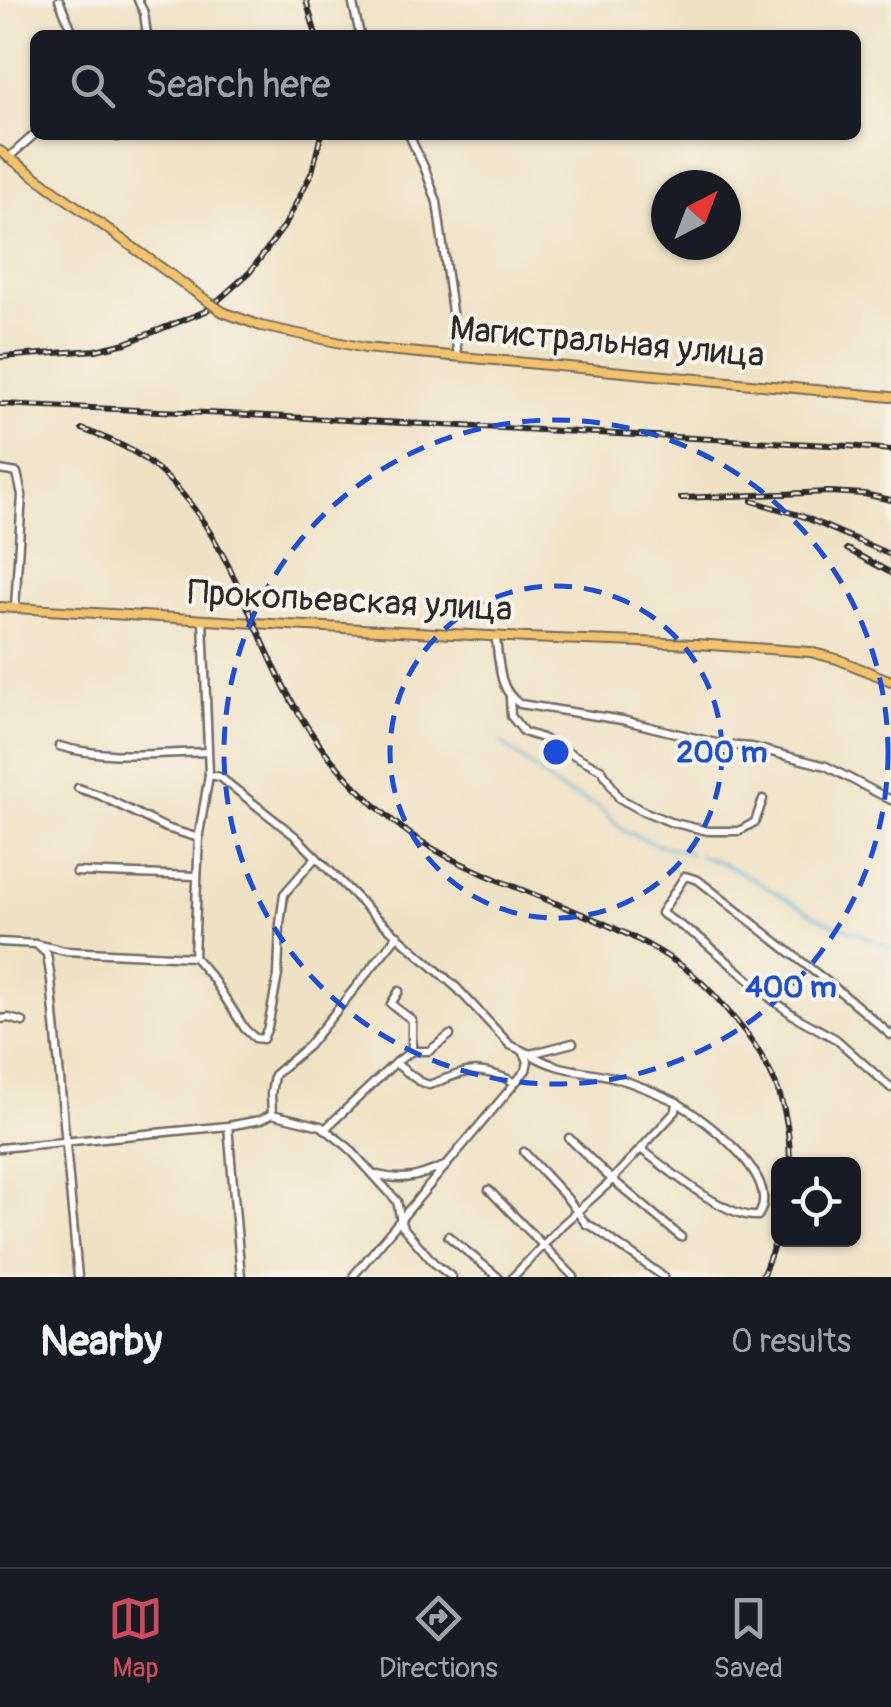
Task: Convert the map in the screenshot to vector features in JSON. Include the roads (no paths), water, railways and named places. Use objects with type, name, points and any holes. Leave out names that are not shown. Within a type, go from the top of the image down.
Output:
[{"type":"main road","name":"Магистральная улица","points":[[0,151],[223,312],[261,326],[365,348],[891,396]]},
{"type":"main road","name":"Прокопьевская улица","points":[[0,607],[810,652],[891,680]]},
{"type":"street","points":[[58,0],[72,30]]},
{"type":"street","points":[[138,0],[147,30]]},
{"type":"street","points":[[352,0],[359,30]]},
{"type":"street","points":[[8,158],[30,138]]},
{"type":"street","points":[[412,140],[437,202],[458,356]]},
{"type":"street","points":[[0,470],[17,473],[22,495],[15,608]]},
{"type":"street","points":[[203,620],[209,774],[199,838],[194,957],[255,1038],[263,1039],[268,1027],[278,974],[284,894],[316,856]]},
{"type":"street","points":[[496,640],[500,678],[510,697],[512,716],[524,732],[602,770],[619,798],[670,822],[739,832],[755,822],[763,798]]},
{"type":"street","points":[[510,697],[520,704],[622,720],[826,766],[891,800]]},
{"type":"street","points":[[59,746],[120,754],[207,752]]},
{"type":"street","points":[[209,774],[220,777],[295,836],[366,908],[457,988],[510,1045],[560,1069],[612,1077],[676,1102],[738,1149],[762,1188],[764,1207],[758,1216],[750,1216],[721,1205],[641,1149]]},
{"type":"street","points":[[78,788],[166,828],[199,838]]},
{"type":"street","points":[[76,872],[196,876]]},
{"type":"street","points":[[891,1035],[698,880],[685,876],[662,913],[700,938],[796,1017],[836,1038],[891,1088]]},
{"type":"street","points":[[272,1114],[274,1075],[308,1046],[398,936]]},
{"type":"street","points":[[0,942],[65,951],[194,957]]},
{"type":"street","points":[[36,944],[47,954],[51,980],[78,1277]]},
{"type":"street","points":[[399,991],[391,1004],[412,1020],[412,1051]]},
{"type":"street","points":[[0,1019],[23,1022]]},
{"type":"street","points":[[326,1129],[395,1063],[412,1051],[429,1051],[450,1034]]},
{"type":"street","points":[[527,1053],[573,1043]]},
{"type":"street","points":[[354,1275],[526,1070],[527,1053]]},
{"type":"street","points":[[395,1063],[429,1085],[476,1070],[515,1082]]},
{"type":"street","points":[[514,1277],[676,1112],[676,1102]]},
{"type":"street","points":[[0,1148],[228,1126],[272,1114],[326,1129],[376,1175],[397,1201],[402,1226],[452,1277]]},
{"type":"street","points":[[228,1126],[241,1277]]},
{"type":"street","points":[[569,1138],[681,1237]]},
{"type":"street","points":[[524,1152],[586,1224],[664,1277]]},
{"type":"street","points":[[376,1175],[401,1180],[448,1164]]},
{"type":"street","points":[[489,1190],[574,1277]]},
{"type":"street","points":[[448,1236],[498,1277]]},
{"type":"waterway","points":[[502,743],[559,789],[599,807],[624,831],[690,853]]},
{"type":"waterway","points":[[699,855],[745,875],[818,917],[891,948]]},
{"type":"railway","points":[[306,0],[315,30]]},
{"type":"railway","points":[[0,357],[96,350],[126,343],[206,311],[250,272],[285,225],[312,172],[320,140]]},
{"type":"railway","points":[[0,404],[891,450]]},
{"type":"railway","points":[[82,429],[143,458],[195,510],[232,574],[295,707],[339,769],[378,808],[417,839],[457,861],[655,949],[686,969],[713,994],[756,1048],[773,1079],[784,1110],[789,1157]]},
{"type":"railway","points":[[681,498],[829,492],[891,500]]},
{"type":"railway","points":[[752,501],[802,516],[891,555]]},
{"type":"railway","points":[[847,549],[891,573]]},
{"type":"railway","points":[[762,1277],[773,1247]]}]
